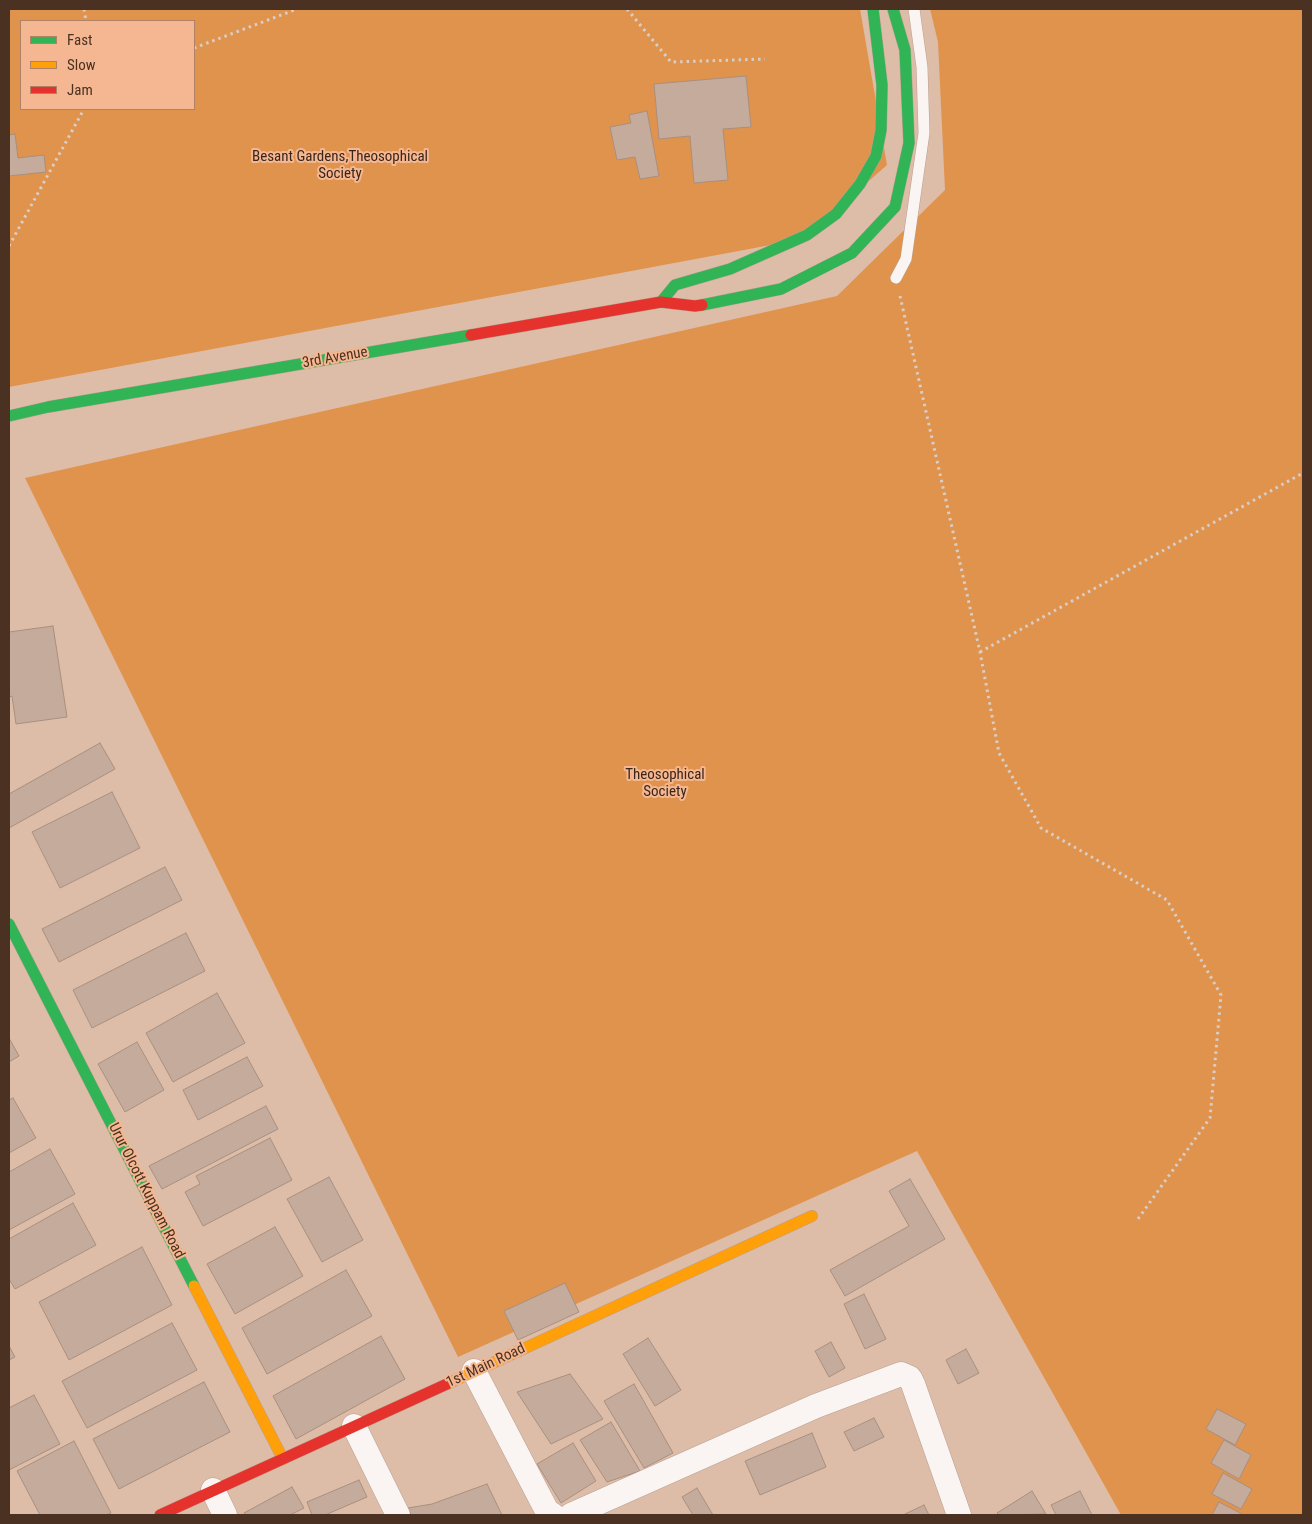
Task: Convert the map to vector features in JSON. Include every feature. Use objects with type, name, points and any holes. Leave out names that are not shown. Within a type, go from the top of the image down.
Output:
[{"type":"main road","points":[[662,302],[675,285],[730,269],[807,235],[836,214],[860,184],[876,156],[881,130],[882,85],[873,9]]},
{"type":"main road","name":"3rd Avenue","points":[[9,416],[48,407],[662,302],[695,306],[781,289],[852,253],[895,208],[909,143],[905,50],[893,9]]},
{"type":"main road","name":"Urur Olcott Kuppam Road","points":[[9,924],[283,1459]]},
{"type":"main road","name":"1st Main Road","points":[[160,1515],[812,1216]]},
{"type":"street","points":[[474,1371],[547,1511],[552,1515]]},
{"type":"street","points":[[571,1515],[816,1406],[901,1374],[910,1378],[913,1384],[959,1515]]},
{"type":"street","points":[[354,1426],[398,1515]]},
{"type":"street","points":[[213,1490],[225,1515]]},
{"type":"lane","points":[[896,278],[906,259],[924,133],[922,67],[914,9]]},
{"type":"path","points":[[195,48],[297,9]]},
{"type":"path","points":[[627,9],[671,62],[765,59]]},
{"type":"path","points":[[9,246],[83,110]]},
{"type":"path","points":[[896,278],[980,652],[999,753],[1041,828],[1167,900],[1221,995],[1210,1118],[1138,1219]]},
{"type":"path","points":[[980,652],[1303,473]]},
{"type":"green space","name":"Besant Gardens,Theosophical Society","points":[[9,9],[860,9],[887,165],[803,239],[9,387]]},
{"type":"green space","name":"Theosophical Society","points":[[930,9],[1303,9],[1303,1515],[1121,1515],[917,1151],[458,1357],[25,478],[837,296],[945,190],[938,42]]},
{"type":"building","points":[[746,76],[751,127],[723,129],[728,180],[694,183],[690,136],[659,139],[654,84]]},
{"type":"building","points":[[647,111],[659,176],[640,179],[635,157],[617,160],[610,127],[631,123],[629,115]]},
{"type":"building","points":[[15,134],[18,158],[44,155],[46,172],[9,176],[9,135]]},
{"type":"building","points":[[53,626],[67,717],[16,724],[12,696],[9,697],[9,632]]},
{"type":"building","points":[[100,743],[115,769],[9,828],[9,794]]},
{"type":"building","points":[[112,792],[140,848],[60,888],[32,832]]},
{"type":"building","points":[[165,867],[182,900],[59,962],[42,929]]},
{"type":"building","points":[[186,933],[205,971],[92,1028],[73,990]]},
{"type":"building","points":[[217,993],[245,1043],[173,1082],[146,1033]]},
{"type":"building","points":[[9,1038],[19,1056],[9,1062]]},
{"type":"building","points":[[137,1042],[164,1090],[125,1112],[98,1064]]},
{"type":"building","points":[[247,1057],[263,1086],[198,1120],[183,1090]]},
{"type":"building","points":[[13,1098],[36,1138],[9,1153],[9,1100]]},
{"type":"building","points":[[266,1106],[278,1129],[162,1189],[149,1166]]},
{"type":"building","points":[[270,1138],[292,1180],[203,1226],[185,1192],[200,1184],[196,1176]]},
{"type":"building","points":[[50,1149],[75,1194],[9,1230],[9,1172]]},
{"type":"building","points":[[329,1177],[363,1240],[322,1262],[287,1199]]},
{"type":"building","points":[[910,1179],[945,1239],[845,1296],[830,1270],[909,1226],[889,1191]]},
{"type":"building","points":[[73,1203],[96,1245],[15,1289],[9,1279],[9,1239]]},
{"type":"building","points":[[275,1227],[303,1276],[235,1314],[207,1264]]},
{"type":"building","points":[[142,1247],[172,1305],[69,1360],[39,1302]]},
{"type":"building","points":[[346,1270],[372,1316],[267,1374],[242,1328]]},
{"type":"building","points":[[565,1283],[579,1312],[518,1340],[504,1311]]},
{"type":"building","points":[[864,1294],[886,1339],[865,1349],[844,1304]]},
{"type":"building","points":[[172,1323],[197,1370],[87,1428],[62,1381]]},
{"type":"building","points":[[381,1336],[405,1379],[296,1439],[273,1396]]},
{"type":"building","points":[[648,1338],[681,1390],[655,1406],[623,1354]]},
{"type":"building","points":[[831,1342],[845,1368],[829,1377],[815,1351]]},
{"type":"building","points":[[9,1346],[15,1357],[9,1360]]},
{"type":"building","points":[[966,1349],[979,1373],[958,1384],[946,1360]]},
{"type":"building","points":[[570,1374],[603,1419],[551,1444],[517,1392]]},
{"type":"building","points":[[204,1382],[230,1432],[119,1489],[93,1439]]},
{"type":"building","points":[[634,1384],[673,1453],[644,1468],[604,1401]]},
{"type":"building","points":[[34,1395],[60,1444],[9,1470],[9,1408]]},
{"type":"building","points":[[1217,1409],[1246,1424],[1235,1445],[1206,1429]]},
{"type":"building","points":[[874,1418],[884,1437],[854,1451],[844,1432]]},
{"type":"building","points":[[611,1422],[640,1471],[607,1482],[580,1440]]},
{"type":"building","points":[[812,1433],[826,1467],[760,1495],[745,1461]]},
{"type":"building","points":[[1224,1440],[1251,1455],[1239,1479],[1211,1463]]},
{"type":"building","points":[[74,1441],[111,1513],[106,1515],[40,1515],[17,1471]]},
{"type":"building","points":[[573,1443],[596,1481],[561,1503],[537,1464]]},
{"type":"building","points":[[1223,1473],[1252,1489],[1241,1509],[1212,1494]]},
{"type":"building","points":[[359,1480],[367,1497],[325,1515],[312,1515],[307,1502]]},
{"type":"building","points":[[487,1484],[502,1515],[411,1515],[408,1508],[432,1504]]},
{"type":"building","points":[[292,1487],[304,1508],[290,1515],[245,1515],[244,1513]]},
{"type":"building","points":[[697,1488],[713,1515],[693,1515],[682,1497]]},
{"type":"building","points":[[1032,1491],[1046,1514],[999,1515],[997,1513]]},
{"type":"building","points":[[1080,1491],[1092,1515],[1056,1515],[1051,1505]]},
{"type":"building","points":[[1219,1502],[1244,1515],[1212,1515]]},
{"type":"building","points":[[924,1505],[929,1515],[903,1515]]},
{"type":"traffic: fast","points":[[661,302],[675,285],[730,269],[807,235],[836,214],[860,184],[876,156],[881,130],[882,85],[873,9]]},
{"type":"traffic: fast","points":[[702,305],[781,289],[852,253],[895,207],[909,143],[905,50],[893,9]]},
{"type":"traffic: fast","points":[[9,416],[48,407],[471,335]]},
{"type":"traffic: fast","points":[[9,924],[194,1286]]},
{"type":"traffic: slow","points":[[447,1384],[812,1216]]},
{"type":"traffic: slow","points":[[194,1286],[283,1459]]},
{"type":"traffic: jam","points":[[471,335],[661,302],[695,306],[702,305]]},
{"type":"traffic: jam","points":[[160,1515],[447,1384]]}]
